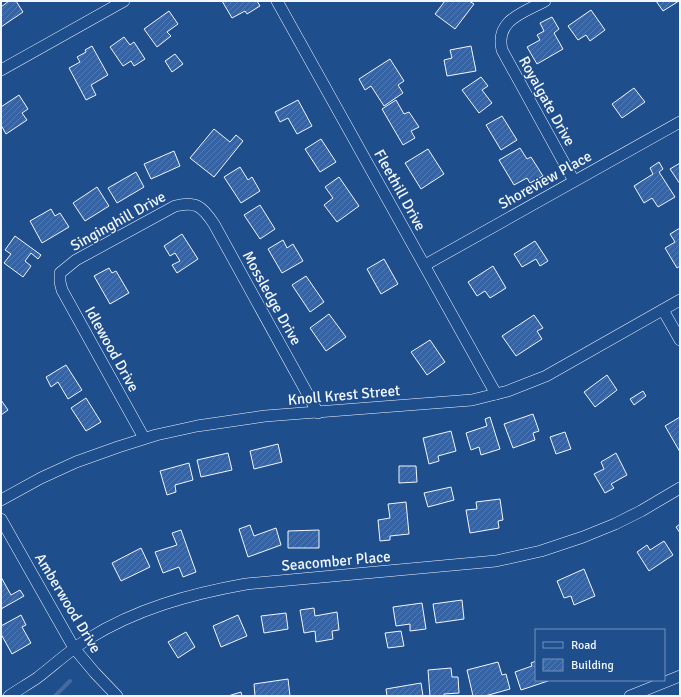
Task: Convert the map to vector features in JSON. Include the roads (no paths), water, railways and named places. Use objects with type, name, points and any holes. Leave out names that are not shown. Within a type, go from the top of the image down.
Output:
[{"type":"street","points":[[1,70],[124,1]]},
{"type":"street","name":"Fleethill Drive","points":[[277,1],[496,394]]},
{"type":"street","name":"Royalgate Drive","points":[[544,1],[508,22],[500,34],[500,43],[502,50],[574,181]]},
{"type":"street","name":"Shoreview Place","points":[[425,265],[680,122]]},
{"type":"street","name":"Singinghill Drive","points":[[60,273],[76,260],[175,206],[192,203]]},
{"type":"street","name":"Mossledge Drive","points":[[192,203],[206,212],[214,224],[318,413]]},
{"type":"street","name":"Idlewood Drive","points":[[60,273],[62,290],[144,438]]},
{"type":"street","name":"Knoll Krest Street","points":[[1,500],[41,478],[76,462],[144,438],[197,426],[265,416],[472,400],[508,391],[546,376],[680,300]]},
{"type":"street","points":[[663,310],[680,340]]},
{"type":"street","name":"Seacomber Place","points":[[9,696],[37,678],[74,648],[118,622],[173,601],[218,589],[254,584],[496,561],[541,552],[615,524],[641,511],[680,488]]},
{"type":"street","name":"Amberwood Drive","points":[[1,519],[74,648],[117,696]]},
{"type":"street","points":[[630,696],[680,676]]},
{"type":"waterway","points":[[55,696],[70,681]]}]
